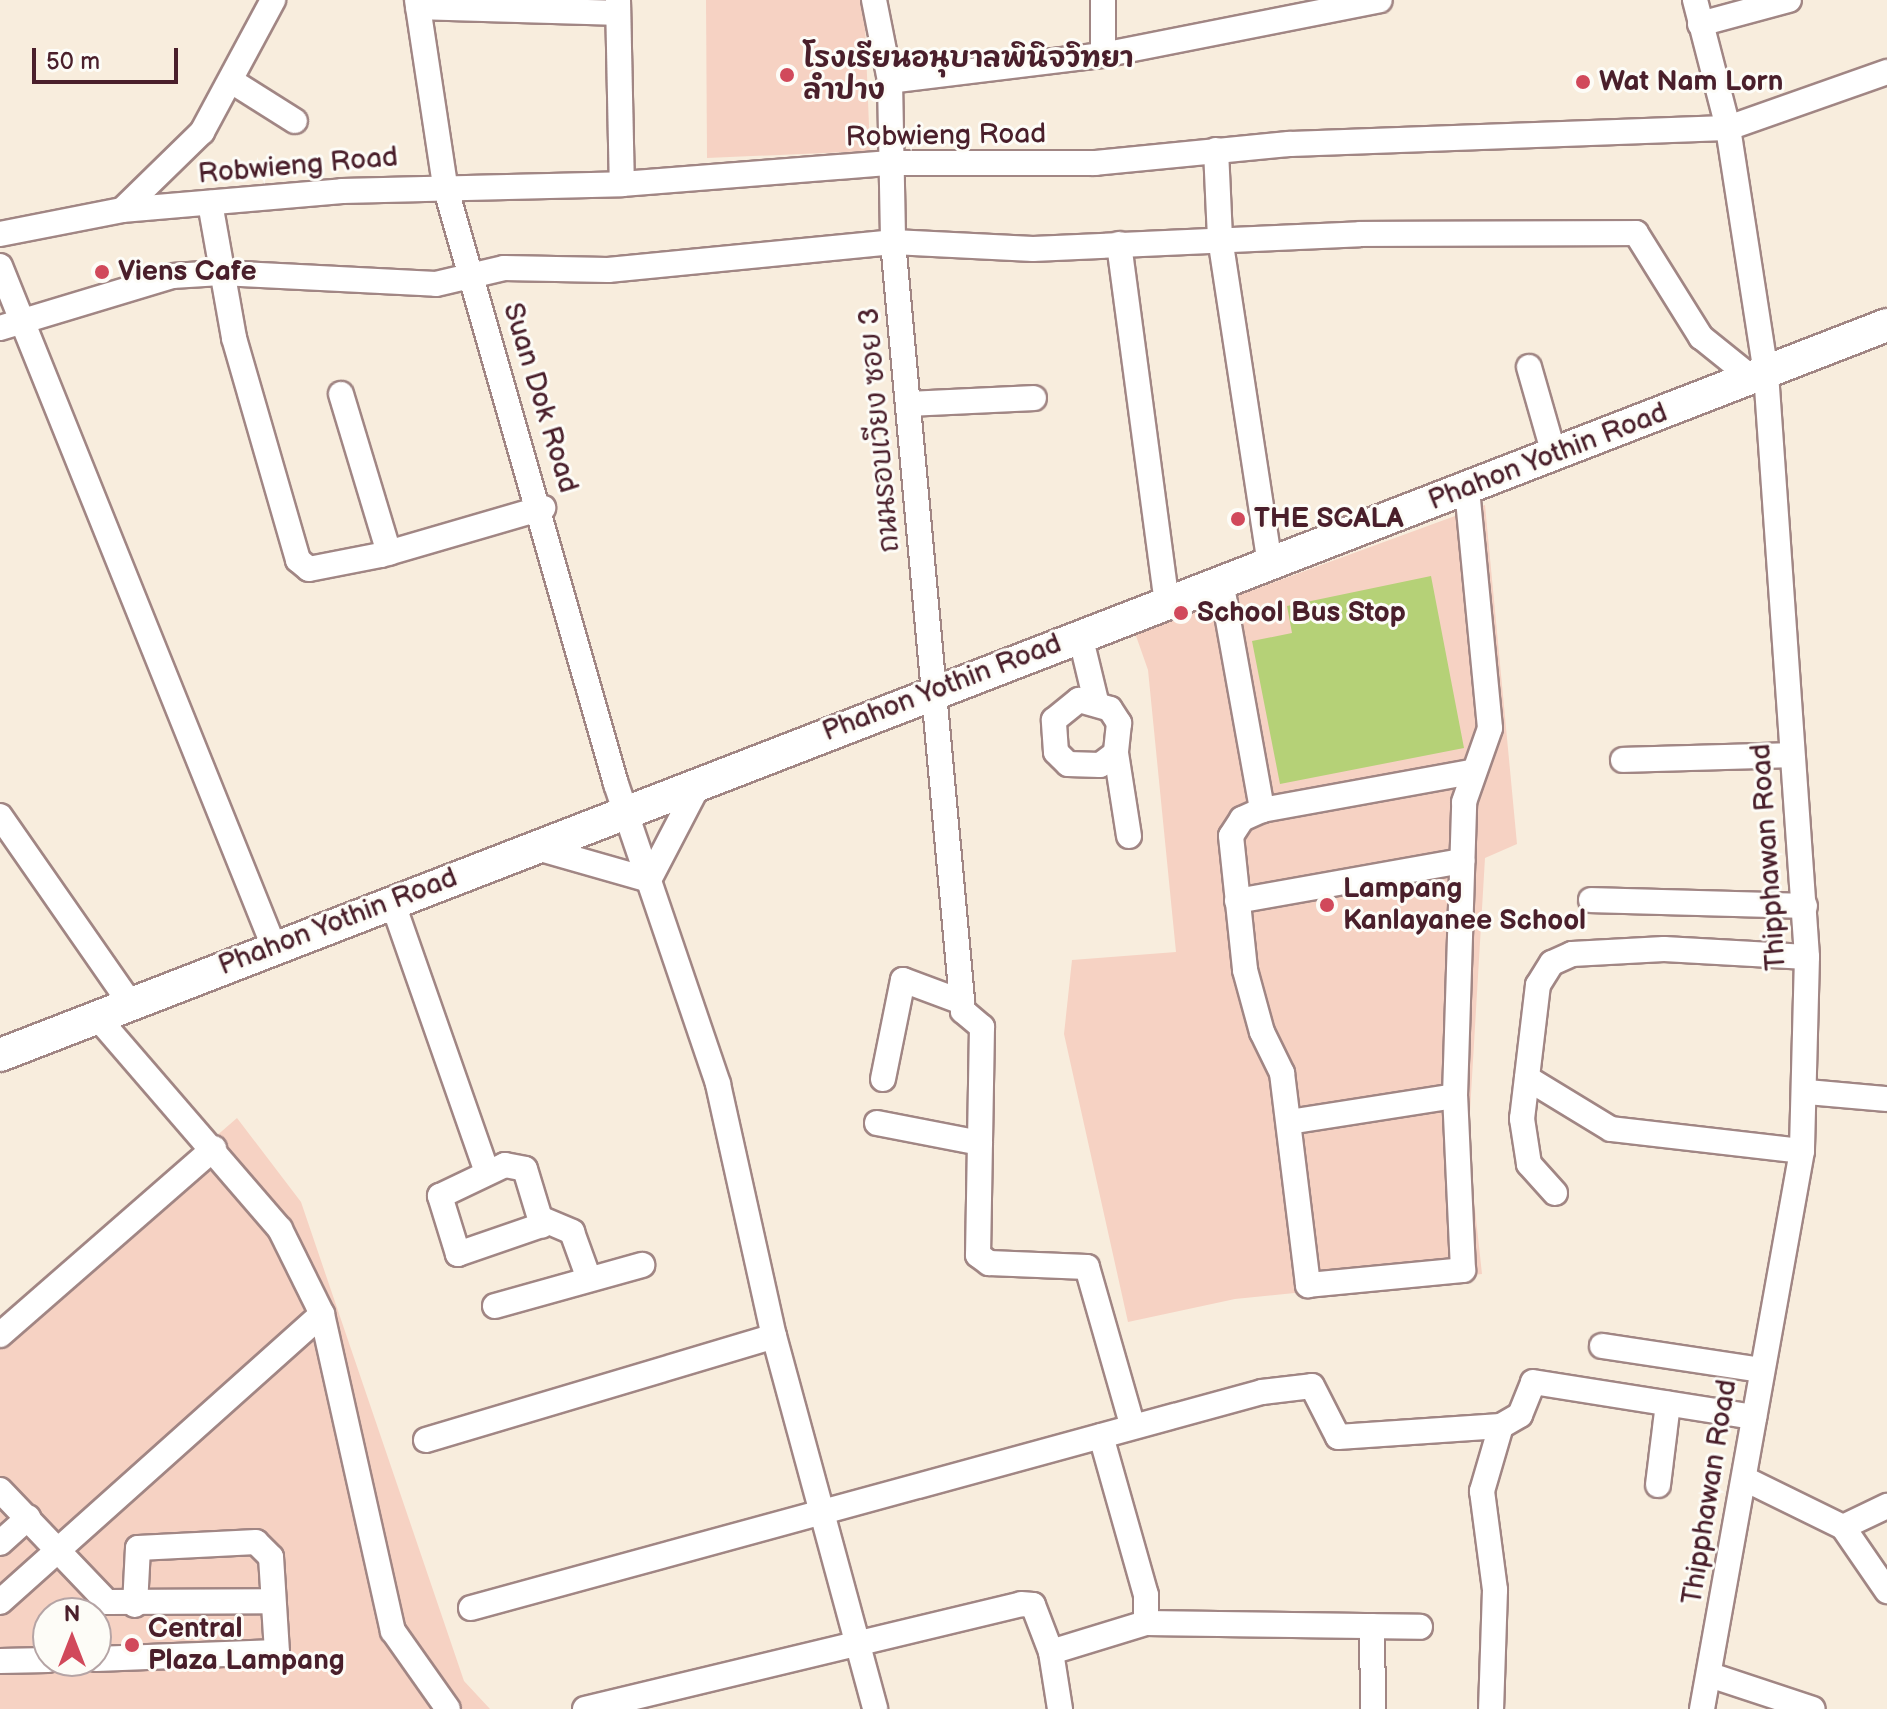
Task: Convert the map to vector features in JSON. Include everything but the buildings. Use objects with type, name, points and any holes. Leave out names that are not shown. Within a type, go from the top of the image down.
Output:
[{"type":"main road","name":"Phahon Yothin Road","points":[[0,1055],[625,809],[1887,325]]},
{"type":"street","points":[[122,210],[202,132],[233,82],[273,0]]},
{"type":"street","name":"ถนนรอบเวียง ซอย 3","points":[[874,0],[890,81],[893,242],[931,692],[962,1002]]},
{"type":"street","points":[[1103,0],[1103,55]]},
{"type":"street","points":[[890,81],[1103,55],[1376,0]]},
{"type":"street","name":"Thipphawan Road","points":[[1695,0],[1728,128],[1759,376],[1805,906],[1808,1092],[1802,1151],[1760,1370],[1745,1479],[1702,1709]]},
{"type":"street","points":[[1700,24],[1789,0]]},
{"type":"street","points":[[418,3],[618,7],[622,184]]},
{"type":"street","name":"Suan Dok Road","points":[[418,3],[445,186],[543,508],[625,809],[718,1084],[774,1336],[875,1709]]},
{"type":"street","name":"Robwieng Road","points":[[0,234],[122,210],[445,186],[622,184],[890,163],[1095,163],[1216,150],[1728,128],[1887,72]]},
{"type":"street","points":[[233,82],[295,121]]},
{"type":"street","points":[[1216,150],[1220,238],[1270,563]]},
{"type":"street","points":[[210,203],[221,273],[298,560],[309,569],[389,553],[543,508]]},
{"type":"street","points":[[11,324],[172,276],[221,273],[436,284],[473,279],[504,268],[608,270],[893,242],[1033,249],[1220,238],[1643,234],[1701,337],[1759,376]]},
{"type":"street","points":[[1119,244],[1167,602]]},
{"type":"street","points":[[0,266],[11,324],[274,947]]},
{"type":"street","points":[[1529,367],[1554,454]]},
{"type":"street","points":[[341,394],[389,553]]},
{"type":"street","points":[[909,404],[1034,398]]},
{"type":"street","points":[[1467,487],[1490,728],[1472,772],[1462,861],[1455,1096],[1463,1270],[1308,1285],[1282,1073],[1262,1032],[1245,970],[1231,836],[1242,819],[1262,810],[1472,772]]},
{"type":"street","points":[[1221,581],[1262,810]]},
{"type":"street","points":[[1080,635],[1096,701],[1119,723],[1116,753],[1129,836]]},
{"type":"street","points":[[1096,701],[1064,707],[1054,720],[1056,752],[1084,769],[1116,753]]},
{"type":"street","points":[[1623,760],[1792,755]]},
{"type":"street","points":[[530,846],[649,880],[701,780]]},
{"type":"street","points":[[0,816],[130,1003]]},
{"type":"street","points":[[1237,901],[1462,861]]},
{"type":"street","points":[[1591,900],[1805,906]]},
{"type":"street","points":[[392,901],[487,1172]]},
{"type":"street","points":[[1555,1193],[1529,1164],[1523,1144],[1538,985],[1552,963],[1572,954],[1664,949],[1807,957]]},
{"type":"street","points":[[883,1079],[903,980],[962,1002],[982,1027],[978,1255],[989,1263],[1087,1267],[1133,1427]]},
{"type":"street","points":[[97,1017],[214,1148],[280,1229],[322,1314],[393,1631],[448,1709]]},
{"type":"street","points":[[1527,1078],[1611,1129],[1802,1151]]},
{"type":"street","points":[[1808,1092],[1887,1099]]},
{"type":"street","points":[[1289,1122],[1455,1096]]},
{"type":"street","points":[[877,1123],[980,1143]]},
{"type":"street","points":[[0,1335],[214,1148]]},
{"type":"street","points":[[525,1169],[542,1219],[536,1231],[458,1254],[440,1196],[487,1172],[525,1169]]},
{"type":"street","points":[[542,1219],[572,1232],[589,1279]]},
{"type":"street","points":[[495,1306],[642,1265]]},
{"type":"street","points":[[0,1602],[322,1314]]},
{"type":"street","points":[[426,1440],[774,1336]]},
{"type":"street","points":[[1602,1346],[1760,1370]]},
{"type":"street","points":[[471,1608],[1133,1427],[1308,1385],[1338,1437],[1501,1426],[1520,1415],[1533,1382],[1754,1417]]},
{"type":"street","points":[[1658,1485],[1668,1404]]},
{"type":"street","points":[[1491,1709],[1495,1590],[1482,1491],[1501,1426]]},
{"type":"street","points":[[1101,1436],[1146,1595],[1146,1623]]},
{"type":"street","points":[[1745,1479],[1843,1527],[1887,1591]]},
{"type":"street","points":[[0,1490],[107,1602],[135,1605],[273,1601]]},
{"type":"street","points":[[1843,1527],[1887,1506]]},
{"type":"street","points":[[0,1543],[28,1518]]},
{"type":"street","points":[[112,1658],[277,1652],[271,1557],[256,1542],[151,1545],[133,1557],[135,1605]]},
{"type":"street","points":[[585,1709],[857,1638],[1021,1604],[1033,1605],[1051,1652],[1060,1709]]},
{"type":"street","points":[[1051,1652],[1146,1623],[1420,1627]]},
{"type":"street","points":[[1372,1626],[1373,1709]]},
{"type":"street","points":[[0,1661],[32,1660]]},
{"type":"street","points":[[1710,1675],[1813,1709]]},
{"type":"shaded area","name":"โรงเรียนอนุบาลพินิจวิทยา ลำปาง","points":[[706,0],[864,0],[870,151],[707,158]]},
{"type":"shaded area","name":"Lampang Kanlayanee School","points":[[1485,505],[1517,844],[1485,858],[1468,1145],[1482,1274],[1235,1299],[1128,1322],[1064,1034],[1072,960],[1176,952],[1148,670],[1135,633]]},
{"type":"shaded area","points":[[237,1118],[301,1202],[464,1681],[490,1709],[0,1709],[0,1324]]},
{"type":"green space","points":[[1431,576],[1464,748],[1280,784],[1252,641],[1292,633],[1287,606]]},
{"type":"place","name":"โรงเรียนอนุบาลพินิจวิทยา ลำปาง","points":[[787,75]]},
{"type":"place","name":"Wat Nam Lorn","points":[[1583,82]]},
{"type":"place","name":"Viens Cafe","points":[[102,272]]},
{"type":"place","name":"THE SCALA","points":[[1238,519]]},
{"type":"place","name":"School Bus Stop","points":[[1181,613]]},
{"type":"place","name":"Lampang Kanlayanee School","points":[[1327,905]]},
{"type":"place","name":"Central Plaza Lampang","points":[[132,1645]]}]
